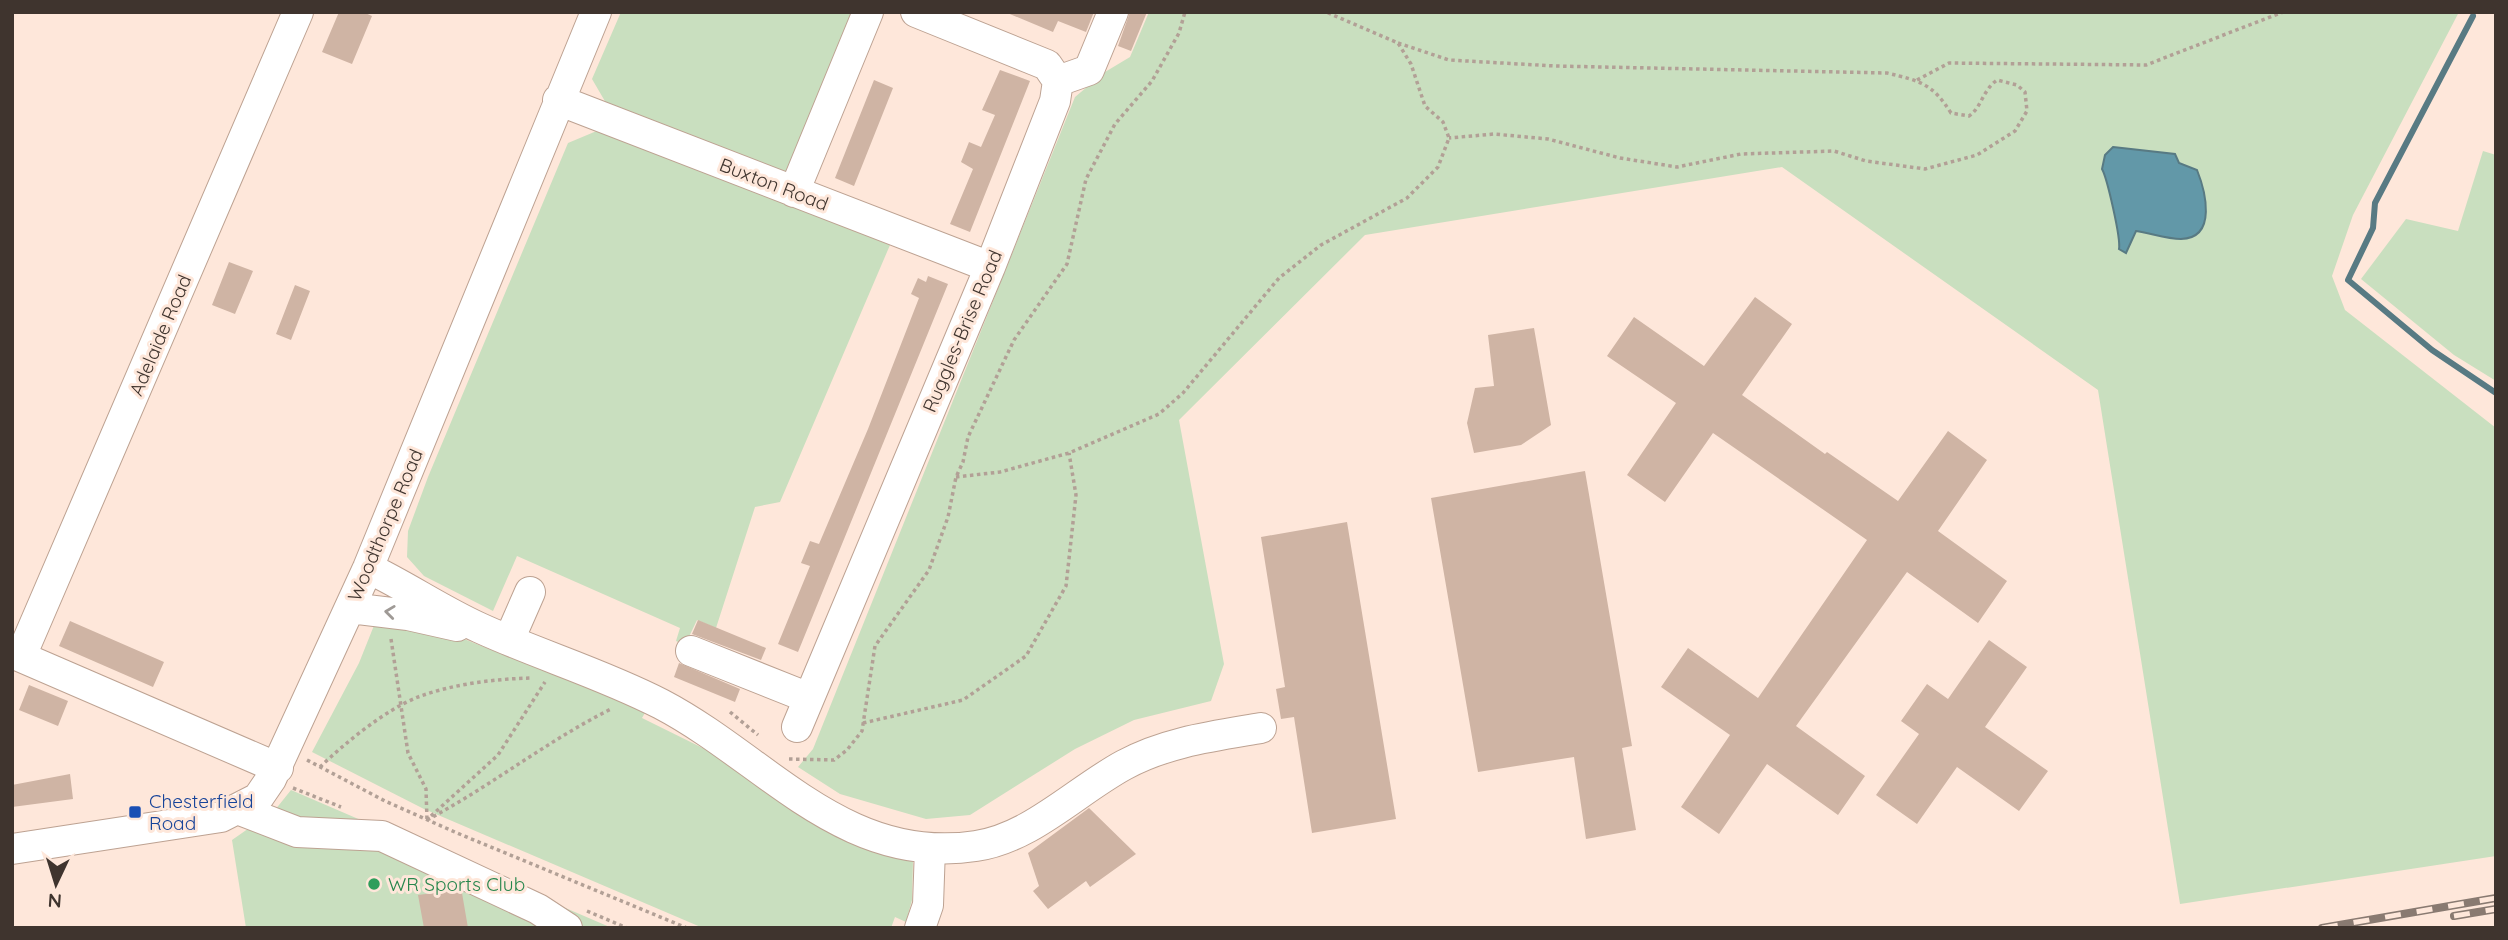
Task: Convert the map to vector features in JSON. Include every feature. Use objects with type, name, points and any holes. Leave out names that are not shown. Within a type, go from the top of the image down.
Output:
[{"type":"street","name":"Adelaide Road","points":[[17,654],[298,12]]},
{"type":"street","name":"Woodthorpe Road","points":[[12,849],[221,817],[240,810],[258,798],[282,759],[368,568],[596,12]]},
{"type":"street","points":[[794,192],[868,12]]},
{"type":"street","points":[[916,12],[1047,65],[1058,81],[1089,70],[1113,12]]},
{"type":"street","name":"Ruggles-Brise Road","points":[[797,727],[990,267],[1055,101],[1058,81]]},
{"type":"street","name":"Buxton Road","points":[[558,100],[990,267]]},
{"type":"street","points":[[368,568],[478,628],[659,703],[728,744],[800,800],[838,822],[882,838],[930,848],[963,848],[998,841],[1123,765],[1154,751],[1261,728]]},
{"type":"street","points":[[509,640],[530,592]]},
{"type":"street","points":[[350,608],[478,628]]},
{"type":"street","points":[[691,651],[809,698]]},
{"type":"street","points":[[17,654],[282,759]]},
{"type":"street","points":[[240,810],[297,832],[382,836],[471,877],[560,925]]},
{"type":"street","points":[[919,928],[928,905],[930,848]]},
{"type":"path","points":[[780,752],[789,759],[834,760],[847,750],[862,731],[875,646],[929,570],[948,517],[968,437],[1014,340],[1067,264],[1086,179],[1115,124],[1152,81],[1180,33],[1185,12]]},
{"type":"path","points":[[1326,12],[1398,43],[1449,60],[1555,66],[1887,73],[1917,80],[1937,91],[1951,113],[1969,116],[1974,113],[1986,88],[1997,80],[2017,85],[2025,92],[2027,111],[2015,131],[1977,155],[1925,169],[1866,161],[1833,151],[1741,154],[1676,167],[1620,158],[1548,139],[1494,134],[1449,138]]},
{"type":"path","points":[[1917,80],[1950,63],[2146,65],[2283,12]]},
{"type":"path","points":[[956,477],[1000,472],[1069,453],[1159,414],[1183,393],[1279,278],[1321,245],[1407,198],[1438,167],[1449,138],[1443,122],[1425,106],[1410,64],[1398,43]]},
{"type":"path","points":[[863,723],[963,700],[1026,656],[1066,586],[1076,495],[1069,453]]},
{"type":"path","points":[[387,612],[408,753],[426,789],[428,820]]},
{"type":"path","points":[[320,767],[349,739],[417,698],[498,678],[547,677],[530,710],[498,755],[428,820]]},
{"type":"path","points":[[428,820],[471,797],[580,724],[619,705]]},
{"type":"path","points":[[730,712],[764,739]]},
{"type":"path","points":[[282,759],[320,767],[428,820],[687,928]]},
{"type":"green space","points":[[621,12],[860,12],[794,175],[606,103],[592,79]]},
{"type":"green space","points":[[1149,12],[2459,12],[2353,215],[2332,276],[2345,310],[2496,428],[2496,856],[2180,904],[2098,390],[1782,167],[1365,235],[1179,420],[1224,664],[1211,701],[1134,720],[1075,749],[970,815],[926,819],[840,794],[798,767],[813,749],[1075,97],[1105,72],[1130,57]]},
{"type":"green space","points":[[599,130],[890,245],[780,502],[755,507],[716,628],[697,620],[685,645],[676,641],[680,628],[517,556],[493,611],[424,576],[407,557],[408,531],[428,477],[568,143]]},
{"type":"green space","points":[[2483,151],[2496,155],[2496,381],[2454,355],[2361,279],[2406,219],[2458,231]]},
{"type":"green space","points":[[400,622],[464,639],[646,711],[642,718],[727,760],[797,814],[855,844],[913,861],[912,900],[906,922],[895,917],[891,928],[703,928],[424,809],[312,752],[359,663],[375,623]]},
{"type":"green space","name":"WR Sports Club","points":[[291,790],[612,928],[246,928],[232,840],[275,810]]},
{"type":"water","points":[[2113,147],[2175,154],[2179,163],[2197,170],[2206,212],[2200,231],[2193,237],[2181,239],[2136,231],[2126,253],[2119,249],[2113,208],[2102,169],[2105,155]]},
{"type":"building","points":[[339,12],[363,12],[372,16],[352,64],[322,52]]},
{"type":"building","points":[[1005,12],[1094,12],[1086,32],[1058,21],[1053,32]]},
{"type":"building","points":[[1130,12],[1147,12],[1131,51],[1118,46]]},
{"type":"building","points":[[1000,70],[1030,81],[970,232],[950,224],[973,169],[961,162],[969,142],[981,147],[995,115],[982,110]]},
{"type":"building","points":[[874,80],[893,88],[854,186],[835,178]]},
{"type":"building","points":[[229,262],[253,271],[235,314],[212,305]]},
{"type":"building","points":[[928,276],[948,284],[798,652],[778,644],[810,566],[801,563],[810,541],[819,544],[919,298],[911,294],[918,278],[926,282]]},
{"type":"building","points":[[295,285],[310,291],[291,340],[276,334]]},
{"type":"building","points":[[1755,297],[1792,324],[1742,395],[1825,454],[1827,452],[1898,501],[1948,431],[1987,460],[1938,531],[2007,581],[1978,623],[1907,572],[1796,726],[1865,776],[1838,815],[1767,764],[1719,834],[1681,807],[1730,735],[1661,687],[1688,648],[1758,698],[1867,540],[1713,433],[1665,502],[1627,475],[1676,403],[1607,356],[1634,317],[1704,366]]},
{"type":"building","points":[[1534,328],[1551,425],[1521,445],[1474,453],[1467,423],[1475,388],[1494,386],[1488,335]]},
{"type":"building","points":[[1585,471],[1632,746],[1622,748],[1636,830],[1586,839],[1574,757],[1478,772],[1431,498]]},
{"type":"building","points":[[1347,522],[1396,819],[1312,833],[1294,717],[1281,719],[1276,689],[1285,687],[1261,537]]},
{"type":"building","points":[[698,620],[766,648],[761,660],[692,634]]},
{"type":"building","points":[[70,621],[164,662],[153,687],[59,646]]},
{"type":"building","points":[[1989,640],[2027,667],[1985,727],[2048,771],[2019,811],[1957,767],[1917,824],[1876,795],[1919,734],[1901,721],[1927,684],[1948,699]]},
{"type":"building","points":[[679,663],[740,689],[735,702],[674,677]]},
{"type":"building","points":[[29,685],[68,701],[58,726],[19,710]]},
{"type":"building","points":[[70,774],[73,799],[12,807],[12,785]]},
{"type":"building","points":[[1089,808],[1136,854],[1090,887],[1086,881],[1048,909],[1033,891],[1039,886],[1028,853]]},
{"type":"building","points":[[456,890],[462,893],[468,928],[424,928],[418,895]]},
{"type":"waterway","points":[[2473,16],[2375,203],[2373,228],[2348,280],[2432,350],[2496,393]]},
{"type":"railway","points":[[2322,928],[2496,898]]},
{"type":"railway","points":[[2454,916],[2496,909]]},
{"type":"place","name":"Chesterfield Road","points":[[135,812]]},
{"type":"place","name":"WR Sports Club","points":[[374,884]]}]
